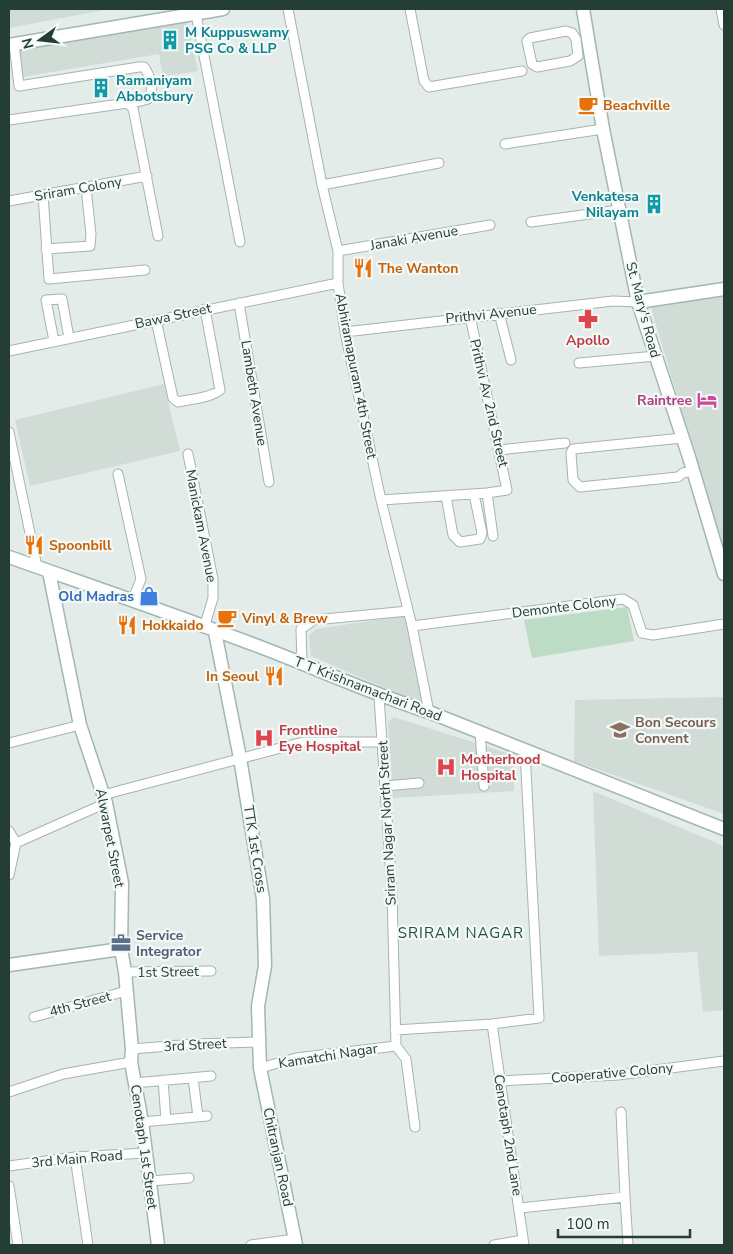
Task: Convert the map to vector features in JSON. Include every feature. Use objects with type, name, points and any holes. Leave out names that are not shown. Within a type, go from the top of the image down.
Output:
[{"type":"main road","points":[[11,44],[195,11],[223,9]]},
{"type":"main road","name":"St. Mary's Road","points":[[583,9],[582,39],[603,129],[638,302],[694,471],[724,574]]},
{"type":"main road","points":[[638,302],[724,289]]},
{"type":"main road","name":"T T Krishnamachari Road","points":[[9,557],[133,599],[302,664],[379,696],[429,712],[525,752],[724,829]]},
{"type":"main road","name":"Alwarpet Street","points":[[49,572],[80,725],[105,799],[122,883],[121,950],[125,972],[131,1055]]},
{"type":"main road","name":"TTK 1st Cross","points":[[210,630],[240,758],[263,899],[265,966],[258,1006],[260,1068]]},
{"type":"main road","points":[[9,965],[121,950]]},
{"type":"main road","name":"Cenotaph 1st Street","points":[[131,1055],[158,1245]]},
{"type":"main road","name":"Chitranjan Road","points":[[260,1068],[296,1242]]},
{"type":"street","name":"Abhiramapuram 4th Street","points":[[288,9],[322,185],[338,250],[338,282],[345,332],[381,500],[412,626],[429,712]]},
{"type":"street","points":[[410,9],[424,82],[429,87],[522,70]]},
{"type":"street","points":[[721,9],[724,24]]},
{"type":"street","points":[[195,11],[240,242]]},
{"type":"street","points":[[582,39],[566,31],[530,38],[527,41],[532,64],[537,67],[570,61],[585,54]]},
{"type":"street","points":[[9,120],[127,103],[148,99],[151,96],[150,82],[144,67],[22,86],[18,82],[11,44]]},
{"type":"street","points":[[127,103],[133,108],[158,236]]},
{"type":"street","points":[[505,144],[603,129]]},
{"type":"street","points":[[322,185],[439,163]]},
{"type":"street","name":"Sriram Colony","points":[[9,201],[147,176]]},
{"type":"street","points":[[46,249],[90,246],[91,234],[86,188]]},
{"type":"street","points":[[43,195],[49,279],[144,270]]},
{"type":"street","points":[[531,222],[619,210]]},
{"type":"street","name":"Janaki Avenue","points":[[338,250],[490,224]]},
{"type":"street","name":"Bawa Street","points":[[9,351],[338,282]]},
{"type":"street","points":[[54,341],[46,300],[50,298],[62,299],[69,338]]},
{"type":"street","name":"Prithvi Avenue","points":[[345,332],[470,316],[613,301],[638,302]]},
{"type":"street","name":"Lambeth Avenue","points":[[239,303],[269,482]]},
{"type":"street","points":[[156,320],[174,400],[178,402],[206,396],[219,392],[221,386],[204,309]]},
{"type":"street","points":[[499,313],[511,360]]},
{"type":"street","name":"Prithvi Av 2nd Street","points":[[470,316],[507,490],[480,493]]},
{"type":"street","points":[[579,363],[656,356]]},
{"type":"street","points":[[9,432],[11,452],[37,567]]},
{"type":"street","points":[[682,438],[573,449],[571,453],[573,480],[580,487],[678,477],[683,473],[694,471]]},
{"type":"street","points":[[499,450],[564,442]]},
{"type":"street","name":"Manickam Avenue","points":[[188,454],[213,579],[210,630]]},
{"type":"street","points":[[118,474],[141,579],[133,599]]},
{"type":"street","points":[[446,496],[453,534],[460,542],[480,539],[482,533],[480,493]]},
{"type":"street","points":[[381,500],[480,493]]},
{"type":"street","points":[[480,493],[491,538]]},
{"type":"street","name":"Demonte Colony","points":[[412,626],[624,599],[633,605],[642,632],[653,635],[724,624]]},
{"type":"street","points":[[302,664],[301,629],[314,620],[408,611]]},
{"type":"street","name":"Sriram Nagar North Street","points":[[379,696],[392,894],[396,1046],[406,1059],[415,1127]]},
{"type":"street","points":[[9,743],[80,725]]},
{"type":"street","points":[[480,732],[484,786]]},
{"type":"street","points":[[16,843],[105,799],[240,758],[303,742],[383,742]]},
{"type":"street","points":[[395,1030],[492,1024],[540,1018],[525,752]]},
{"type":"street","points":[[385,786],[419,783]]},
{"type":"street","points":[[9,831],[16,843],[9,874]]},
{"type":"street","name":"1st Street","points":[[125,972],[211,971]]},
{"type":"street","name":"4th Street","points":[[34,1017],[126,991]]},
{"type":"street","name":"Cenotaph 2nd Lane","points":[[492,1024],[524,1243]]},
{"type":"street","name":"3rd Street","points":[[9,1092],[63,1074],[131,1055],[194,1044],[259,1042]]},
{"type":"street","name":"Kamatchi Nagar","points":[[260,1068],[296,1058],[396,1046]]},
{"type":"street","name":"Cooperative Colony","points":[[499,1081],[618,1075],[724,1061]]},
{"type":"street","points":[[135,1083],[211,1076]]},
{"type":"street","points":[[142,1122],[202,1117],[193,1078]]},
{"type":"street","points":[[164,1080],[166,1120]]},
{"type":"street","points":[[620,1112],[628,1245]]},
{"type":"street","name":"3rd Main Road","points":[[9,1166],[75,1157],[146,1153]]},
{"type":"street","points":[[75,1157],[88,1245]]},
{"type":"street","points":[[150,1181],[189,1178]]},
{"type":"street","points":[[9,1186],[18,1245]]},
{"type":"street","points":[[520,1208],[625,1198]]},
{"type":"street","points":[[251,1245],[296,1242]]},
{"type":"street","points":[[494,1245],[524,1243]]},
{"type":"shaded area","points":[[9,9],[110,9],[9,28]]},
{"type":"shaded area","points":[[183,21],[188,24],[198,71],[163,77],[159,54],[22,77],[17,51]]},
{"type":"shaded area","points":[[724,291],[724,553],[651,308],[655,302]]},
{"type":"shaded area","points":[[164,384],[180,451],[30,486],[15,420]]},
{"type":"shaded area","points":[[403,616],[409,623],[422,704],[311,656],[309,636],[316,629]]},
{"type":"shaded area","points":[[724,697],[724,814],[574,761],[575,700]]},
{"type":"shaded area","points":[[394,717],[513,755],[514,791],[393,798],[388,722]]},
{"type":"shaded area","points":[[593,791],[724,846],[724,1010],[703,1012],[697,952],[599,956]]},
{"type":"green space","points":[[627,607],[634,641],[532,658],[524,620]]},
{"type":"place","name":"M Kuppuswamy PSG Co & LLP","points":[[170,40]]},
{"type":"place","name":"Ramaniyam Abbotsbury","points":[[101,88]]},
{"type":"place","name":"Beachville","points":[[588,105]]},
{"type":"place","name":"Venkatesa Nilayam","points":[[654,204]]},
{"type":"place","name":"The Wanton","points":[[363,268]]},
{"type":"place","name":"Apollo","points":[[588,319]]},
{"type":"place","name":"Raintree","points":[[707,400]]},
{"type":"place","name":"Spoonbill","points":[[34,545]]},
{"type":"place","name":"Old Madras","points":[[149,596]]},
{"type":"place","name":"Vinyl & Brew","points":[[227,618]]},
{"type":"place","name":"Hokkaido","points":[[127,625]]},
{"type":"place","name":"In Seoul","points":[[274,676]]},
{"type":"place","name":"Bon Secours Convent","points":[[620,730]]},
{"type":"place","name":"Frontline Eye Hospital","points":[[264,738]]},
{"type":"place","name":"Motherhood Hospital","points":[[446,767]]},
{"type":"place","name":"Service Integrator","points":[[121,943]]},
{"type":"district","name":"SRIRAM NAGAR","points":[[461,933]]}]
